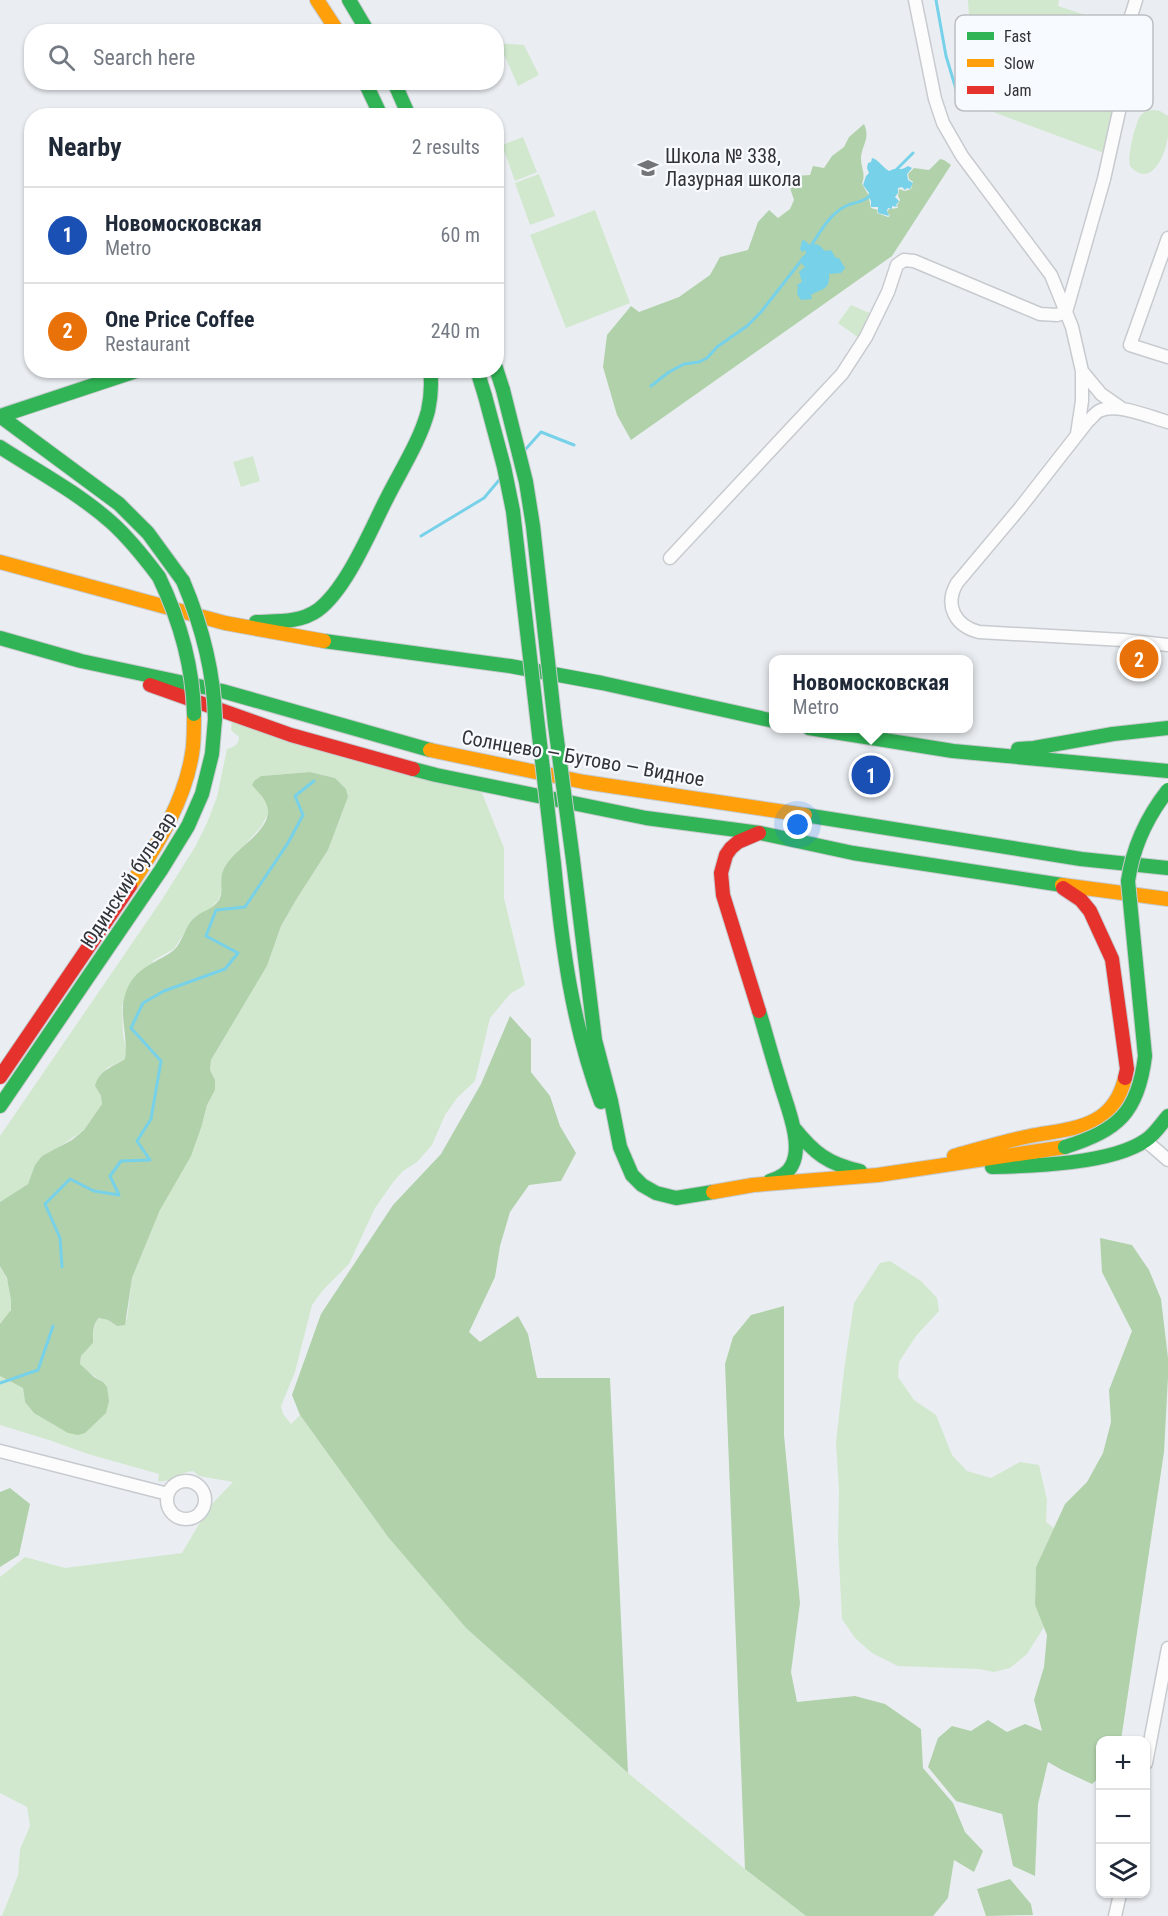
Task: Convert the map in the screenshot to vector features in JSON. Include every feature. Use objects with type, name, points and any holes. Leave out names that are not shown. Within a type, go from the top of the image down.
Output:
[{"type":"main road","points":[[317,0],[333,24]]},
{"type":"main road","points":[[349,0],[364,24]]},
{"type":"main road","points":[[363,0],[368,24]]},
{"type":"main road","points":[[369,90],[377,108]]},
{"type":"main road","points":[[398,90],[405,108]]},
{"type":"main road","points":[[0,416],[115,378]]},
{"type":"main road","points":[[225,623],[302,619],[317,612],[331,600],[345,578],[417,440],[429,411],[431,378]]},
{"type":"main road","points":[[479,378],[504,467],[513,512],[541,764],[573,1005],[581,1043],[602,1104],[632,1175],[656,1193],[676,1198],[761,1184],[878,1175],[946,1166],[1065,1147],[1088,1141],[1110,1129],[1123,1117],[1137,1097],[1144,1076],[1145,1056],[1128,881],[1131,856],[1139,833],[1168,790]]},
{"type":"main road","points":[[499,378],[521,459],[533,526],[555,725],[595,1040],[620,1147]]},
{"type":"main road","name":"Юдинский бульвар","points":[[0,416],[119,504],[148,533],[183,580],[201,626],[211,662],[215,700],[212,754],[202,794],[188,826],[161,870],[0,1106]]},
{"type":"main road","name":"Юдинский бульвар","points":[[0,447],[111,522],[143,554],[175,609],[189,652],[194,691],[193,748],[183,788],[170,821],[146,862],[0,1077]]},
{"type":"main road","points":[[0,562],[225,623],[354,646],[510,666],[602,683],[769,720]]},
{"type":"main road","name":"Солнцево — Бутово — Видное","points":[[0,638],[81,661],[222,691],[428,750],[584,782],[1081,859],[1168,868]]},
{"type":"main road","points":[[81,661],[291,735],[436,776],[646,818],[760,833],[853,853],[1168,899]]},
{"type":"main road","points":[[953,751],[1034,748],[1113,734],[1168,728]]},
{"type":"main road","points":[[835,733],[953,751],[1168,771]]},
{"type":"main road","points":[[760,833],[742,838],[734,845],[726,855],[719,878],[769,1043],[792,1124],[795,1144],[795,1160],[791,1169],[782,1176],[761,1184]]},
{"type":"main road","points":[[896,1173],[1030,1136],[1085,1126],[1098,1118],[1121,1095],[1127,1069],[1112,959],[1090,911],[1082,900],[1054,884]]},
{"type":"main road","points":[[946,1166],[1017,1167],[1114,1154],[1146,1141],[1168,1116]]},
{"type":"main road","points":[[792,1124],[819,1156],[830,1163],[878,1175]]},
{"type":"street","points":[[915,0],[935,99],[943,123],[962,156],[1051,274],[1072,327],[1082,371],[1083,401],[1077,435]]},
{"type":"street","points":[[1132,15],[1136,0]]},
{"type":"street","points":[[1066,312],[1104,179],[1119,111]]},
{"type":"street","points":[[1168,238],[1130,345],[1168,357]]},
{"type":"street","points":[[670,558],[842,374],[866,337],[900,262],[908,259],[914,261],[1040,314],[1057,315],[1066,312]]},
{"type":"street","points":[[1082,371],[1101,394],[1121,408]]},
{"type":"street","points":[[1168,422],[1121,408],[1099,411],[1088,421],[1020,508],[957,583],[951,598],[953,614],[964,626],[978,632],[1123,640],[1168,645]]},
{"type":"street","points":[[1146,1141],[1168,1160]]},
{"type":"street","points":[[0,1451],[168,1494]]},
{"type":"street","points":[[1150,1741],[1168,1648]]},
{"type":"street","points":[[1115,1916],[1119,1898]]},
{"type":"green space","points":[[968,0],[1059,0],[1058,6],[1086,15],[969,15]]},
{"type":"green space","points":[[504,43],[524,45],[539,75],[518,86],[504,54]]},
{"type":"green space","points":[[1153,110],[1168,116],[1168,136],[1161,160],[1151,172],[1145,174],[1130,166],[1129,162],[1136,125],[1141,115]]},
{"type":"green space","points":[[990,111],[1114,111],[1104,153]]},
{"type":"green space","points":[[864,124],[866,138],[861,154],[862,184],[868,194],[871,208],[878,210],[877,213],[888,217],[890,216],[887,212],[889,209],[898,208],[899,189],[905,191],[911,189],[913,182],[909,179],[908,174],[914,168],[929,170],[940,159],[951,165],[892,256],[631,440],[617,415],[603,367],[607,335],[631,306],[639,312],[679,297],[710,275],[720,257],[748,250],[758,222],[769,210],[778,218],[790,209],[794,200],[789,185],[795,176],[810,175],[813,166],[824,168],[832,156],[844,147],[849,137]]},
{"type":"green space","points":[[523,137],[537,172],[515,181],[504,151],[504,144]]},
{"type":"green space","points":[[539,174],[555,216],[530,225],[515,183]]},
{"type":"green space","points":[[595,210],[630,303],[566,328],[530,235]]},
{"type":"green space","points":[[851,305],[872,314],[859,338],[838,323]]},
{"type":"green space","points":[[253,456],[260,481],[241,487],[233,462]]},
{"type":"green space","points":[[232,718],[482,793],[504,848],[504,898],[525,985],[510,994],[490,1018],[475,1081],[457,1098],[445,1115],[432,1145],[417,1162],[403,1171],[394,1181],[375,1208],[349,1264],[323,1290],[312,1305],[295,1372],[281,1406],[283,1414],[291,1424],[300,1415],[388,1537],[466,1628],[628,1773],[806,1916],[2,1916],[18,1875],[20,1849],[30,1826],[27,1807],[0,1793],[0,1577],[25,1557],[65,1568],[182,1553],[209,1507],[233,1482],[199,1476],[193,1471],[158,1481],[159,1474],[0,1425],[0,1376],[23,1388],[25,1402],[103,1382],[80,1364],[81,1356],[93,1343],[94,1326],[99,1318],[108,1320],[117,1326],[127,1319],[132,1278],[160,1210],[202,1125],[207,1105],[215,1090],[215,1080],[210,1070],[211,1060],[267,966],[281,926],[328,850],[348,797],[335,778],[310,772],[261,776],[260,795],[267,802],[268,814],[261,827],[226,865],[218,900],[211,908],[195,916],[174,949],[154,960],[122,1006],[125,1059],[107,1068],[95,1086],[101,1096],[102,1104],[84,1130],[59,1147],[28,1184],[0,1202],[0,1136],[161,901],[195,847],[217,797],[227,749],[236,745],[239,740],[239,737],[231,730]]},
{"type":"green space","points":[[310,772],[335,778],[346,789],[348,797],[328,850],[281,926],[267,966],[211,1060],[210,1070],[215,1080],[215,1090],[207,1105],[191,1156],[160,1210],[132,1278],[125,1325],[117,1326],[108,1320],[99,1318],[94,1326],[93,1343],[81,1356],[80,1364],[107,1387],[109,1401],[106,1413],[85,1433],[78,1435],[68,1433],[34,1413],[25,1402],[23,1388],[0,1376],[0,1324],[11,1310],[11,1300],[7,1278],[0,1266],[0,1202],[28,1184],[35,1165],[42,1156],[72,1140],[84,1130],[102,1104],[101,1096],[95,1086],[97,1081],[107,1070],[125,1059],[123,1002],[130,983],[145,968],[174,950],[193,919],[219,900],[223,870],[237,852],[257,834],[266,820],[268,812],[266,804],[252,785],[254,781],[261,776]]},
{"type":"green space","points":[[510,1016],[531,1039],[531,1072],[550,1096],[560,1126],[576,1153],[561,1181],[529,1185],[510,1212],[500,1246],[495,1277],[469,1332],[480,1342],[518,1316],[528,1334],[537,1378],[610,1378],[628,1773],[466,1628],[388,1537],[300,1415],[292,1395],[321,1314],[393,1205],[441,1154],[481,1084]]},
{"type":"green space","points":[[1100,1238],[1132,1245],[1149,1270],[1161,1299],[1168,1358],[1164,1452],[1122,1736],[1096,1736],[1096,1780],[1092,1784],[1048,1762],[1038,1804],[1035,1876],[1013,1866],[1002,1814],[956,1801],[928,1767],[938,1738],[952,1726],[971,1731],[988,1720],[1007,1732],[1025,1724],[1042,1731],[1034,1700],[1044,1667],[1047,1635],[1035,1605],[1036,1567],[1065,1504],[1087,1482],[1103,1453],[1111,1422],[1109,1390],[1132,1331],[1102,1272]]},
{"type":"green space","points":[[890,1261],[921,1281],[937,1298],[939,1311],[916,1336],[899,1362],[898,1377],[914,1400],[936,1415],[952,1455],[967,1471],[991,1478],[1020,1462],[1039,1465],[1047,1500],[1046,1522],[1054,1528],[1036,1567],[1035,1605],[1044,1627],[1027,1654],[1010,1668],[994,1672],[979,1669],[898,1666],[872,1653],[855,1638],[842,1619],[836,1443],[844,1370],[854,1303],[880,1263]]},
{"type":"green space","points":[[0,1266],[9,1286],[12,1303],[7,1317],[0,1324]]},
{"type":"green space","points":[[784,1306],[784,1435],[800,1603],[791,1672],[797,1702],[855,1696],[885,1704],[921,1729],[923,1768],[953,1803],[965,1832],[983,1851],[974,1872],[954,1860],[948,1898],[933,1916],[806,1916],[745,1869],[725,1364],[733,1337],[751,1315]]},
{"type":"green space","points":[[10,1488],[30,1504],[19,1555],[0,1567],[0,1492]]},
{"type":"green space","points":[[1010,1879],[1031,1904],[1033,1915],[986,1916],[977,1889]]},
{"type":"water","points":[[872,158],[889,171],[908,166],[912,168],[907,174],[908,180],[913,183],[910,189],[898,188],[895,197],[899,201],[897,207],[888,208],[889,216],[878,213],[878,207],[871,207],[869,193],[863,185],[869,173],[868,163]]},
{"type":"water","points":[[804,240],[811,246],[819,245],[825,251],[831,250],[845,268],[841,273],[829,274],[827,286],[811,295],[812,299],[801,300],[797,294],[797,285],[802,282],[799,272],[805,267],[801,259],[806,250],[802,252],[800,249]]},
{"type":"waterway","points":[[936,0],[946,56],[955,86]]},
{"type":"waterway","points":[[895,171],[913,153]]},
{"type":"waterway","points":[[809,249],[834,214],[871,195]]},
{"type":"waterway","points":[[651,386],[684,364],[699,362],[707,358],[717,347],[747,326],[761,312],[804,257]]},
{"type":"waterway","points":[[524,451],[541,432],[574,445]]},
{"type":"waterway","points":[[421,536],[484,498],[500,479]]},
{"type":"waterway","points":[[62,1267],[60,1238],[45,1204],[70,1179],[94,1191],[119,1195],[110,1176],[121,1161],[150,1160],[137,1141],[151,1119],[161,1061],[131,1028],[143,1003],[164,991],[225,969],[238,953],[206,936],[216,910],[245,907],[288,843],[303,815],[295,796],[314,781]]},
{"type":"waterway","points":[[0,1383],[38,1370],[53,1326]]},
{"type":"traffic: fast","points":[[349,0],[363,24]]},
{"type":"traffic: fast","points":[[369,90],[377,108]]},
{"type":"traffic: fast","points":[[398,90],[405,108]]},
{"type":"traffic: fast","points":[[0,416],[115,378]]},
{"type":"traffic: fast","points":[[256,622],[304,617],[318,610],[339,588],[357,558],[420,433],[430,401],[431,378]]},
{"type":"traffic: fast","points":[[479,378],[485,396]]},
{"type":"traffic: fast","points":[[499,378],[503,390]]},
{"type":"traffic: fast","points":[[503,390],[526,482],[533,526],[555,725],[573,860]]},
{"type":"traffic: fast","points":[[485,396],[513,511],[554,864]]},
{"type":"traffic: fast","points":[[0,416],[119,504],[148,533],[183,581]]},
{"type":"traffic: fast","points":[[0,447],[71,491],[98,511],[118,528],[159,577]]},
{"type":"traffic: fast","points":[[159,577],[184,644],[191,678],[194,714]]},
{"type":"traffic: fast","points":[[183,581],[206,648],[215,719]]},
{"type":"traffic: fast","points":[[0,638],[81,661],[222,691],[430,750]]},
{"type":"traffic: fast","points":[[324,641],[510,666],[602,683],[769,720]]},
{"type":"traffic: fast","points":[[0,1106],[161,870],[188,826],[202,794],[212,754],[215,719]]},
{"type":"traffic: fast","points":[[1018,749],[1168,728]]},
{"type":"traffic: fast","points":[[840,733],[953,751],[1168,771]]},
{"type":"traffic: fast","points":[[413,769],[646,818],[760,833],[853,853],[1062,885]]},
{"type":"traffic: fast","points":[[1065,1147],[1099,1134],[1112,1126],[1131,1105],[1142,1076],[1145,1056],[1128,881],[1133,856],[1142,833],[1153,811],[1168,790]]},
{"type":"traffic: fast","points":[[805,815],[1081,859],[1168,868]]},
{"type":"traffic: fast","points":[[573,860],[595,1040],[620,1147],[632,1175],[642,1185],[656,1193],[676,1198],[713,1192]]},
{"type":"traffic: fast","points":[[554,864],[575,1014],[601,1102]]},
{"type":"traffic: fast","points":[[759,1011],[792,1122],[796,1146],[795,1156],[788,1171],[770,1181]]},
{"type":"traffic: fast","points":[[992,1167],[1072,1162],[1113,1154],[1146,1140],[1168,1116]]},
{"type":"traffic: fast","points":[[794,1128],[822,1156],[839,1165],[860,1171]]},
{"type":"traffic: slow","points":[[317,0],[333,24]]},
{"type":"traffic: slow","points":[[0,562],[225,623],[324,641]]},
{"type":"traffic: slow","points":[[130,886],[161,837],[185,784],[193,747],[194,714]]},
{"type":"traffic: slow","points":[[430,750],[584,782],[805,815]]},
{"type":"traffic: slow","points":[[1062,885],[1168,899]]},
{"type":"traffic: slow","points":[[954,1156],[1011,1140],[1075,1128],[1089,1123],[1101,1117],[1111,1107],[1119,1095],[1125,1078]]},
{"type":"traffic: slow","points":[[713,1192],[753,1185],[878,1175],[1065,1147]]},
{"type":"traffic: jam","points":[[150,685],[291,735],[413,769]]},
{"type":"traffic: jam","points":[[759,833],[738,842],[731,848],[726,855],[721,873],[723,895],[759,1011]]},
{"type":"traffic: jam","points":[[0,1077],[130,886]]},
{"type":"traffic: jam","points":[[1063,888],[1081,900],[1090,911],[1112,959],[1127,1069],[1125,1078]]},
{"type":"place","name":"Школа № 338, Лазурная школа","points":[[648,168]]},
{"type":"place","name":"One Price Coffee","points":[[1139,659]]},
{"type":"place","name":"Новомосковская","points":[[871,775]]}]
